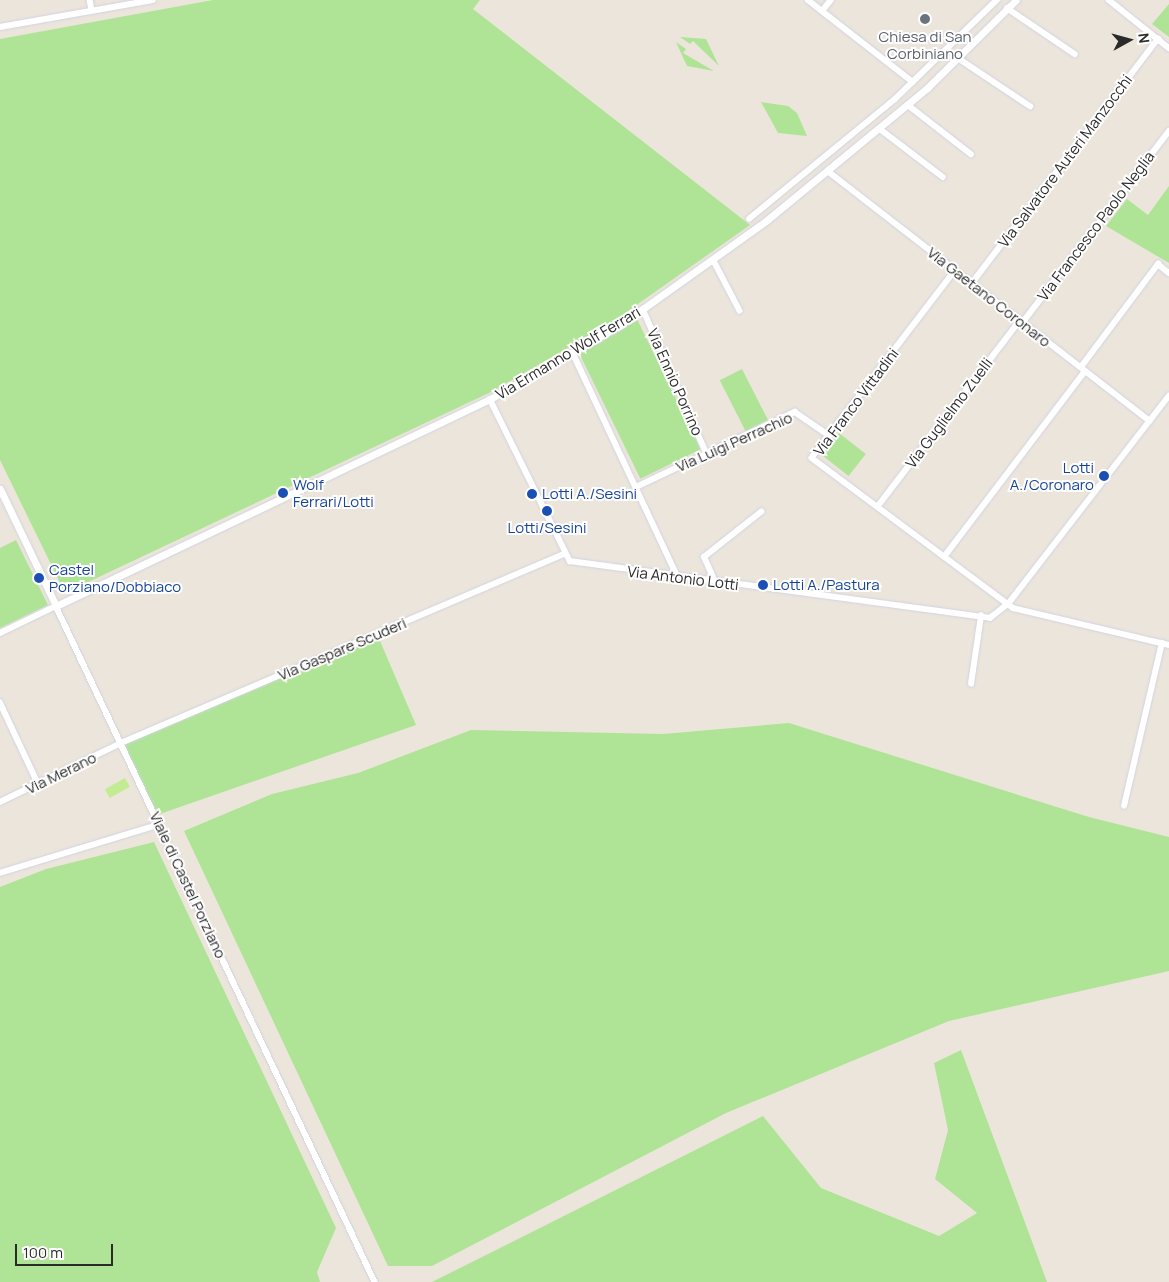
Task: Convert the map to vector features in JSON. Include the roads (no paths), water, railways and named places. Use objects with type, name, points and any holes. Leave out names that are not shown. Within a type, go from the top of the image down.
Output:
[{"type":"street","points":[[90,0],[92,10]]},
{"type":"street","points":[[0,27],[153,0]]},
{"type":"street","points":[[808,0],[913,82]]},
{"type":"street","points":[[822,11],[831,0]]},
{"type":"street","points":[[749,219],[913,82],[997,0]]},
{"type":"street","name":"Via Ermanno Wolf Ferrari","points":[[56,606],[490,399],[573,353],[714,261],[829,172],[908,105],[1016,0]]},
{"type":"street","points":[[1110,0],[1169,48]]},
{"type":"street","points":[[1007,8],[1075,54]]},
{"type":"street","name":"Via Salvatore Auteri Manzocchi","points":[[972,283],[1158,39]]},
{"type":"street","points":[[958,58],[1030,106]]},
{"type":"street","points":[[908,105],[972,154]]},
{"type":"street","points":[[880,129],[943,177]]},
{"type":"street","name":"Via Francesco Paolo Neglia","points":[[1022,321],[1169,131]]},
{"type":"street","name":"Via Gaetano Coronaro","points":[[829,172],[1150,421]]},
{"type":"street","points":[[714,261],[740,311]]},
{"type":"street","points":[[944,557],[1158,264],[1169,273]]},
{"type":"street","name":"Via Franco Vittadini","points":[[955,270],[812,458],[1008,604]]},
{"type":"street","name":"Via Ennio Porrino","points":[[642,309],[707,454]]},
{"type":"street","name":"Via Guglielmo Zuelli","points":[[878,506],[1022,321]]},
{"type":"street","points":[[573,353],[678,577]]},
{"type":"street","name":"Via Antonio Lotti","points":[[564,554],[570,560],[591,565],[981,616],[996,616],[1008,604],[1169,396]]},
{"type":"street","points":[[490,399],[564,554]]},
{"type":"street","name":"Via Luigi Perrachio","points":[[636,487],[795,412],[830,436]]},
{"type":"street","name":"Viale di Castel Porziano","points":[[0,489],[375,1282]]},
{"type":"street","points":[[715,582],[704,557],[761,512]]},
{"type":"street","name":"Via Gaspare Scuderi","points":[[121,743],[564,554]]},
{"type":"street","points":[[1008,604],[1169,645]]},
{"type":"street","points":[[0,634],[56,606]]},
{"type":"street","points":[[971,684],[981,616]]},
{"type":"street","points":[[1124,806],[1162,643]]},
{"type":"street","points":[[0,702],[38,783]]},
{"type":"street","name":"Via Merano","points":[[0,802],[121,743]]},
{"type":"street","points":[[0,873],[160,824]]},
{"type":"place","name":"Chiesa di San Corbiniano","points":[[925,19]]},
{"type":"place","name":"Lotti A./Coronaro","points":[[1104,476]]},
{"type":"place","name":"Wolf Ferrari/Lotti","points":[[283,493]]},
{"type":"place","name":"Lotti A./Sesini","points":[[532,494]]},
{"type":"place","name":"Lotti/Sesini","points":[[547,511]]},
{"type":"place","name":"Castel Porziano/Dobbiaco","points":[[39,578]]},
{"type":"place","name":"Lotti A./Pastura","points":[[763,585]]}]
